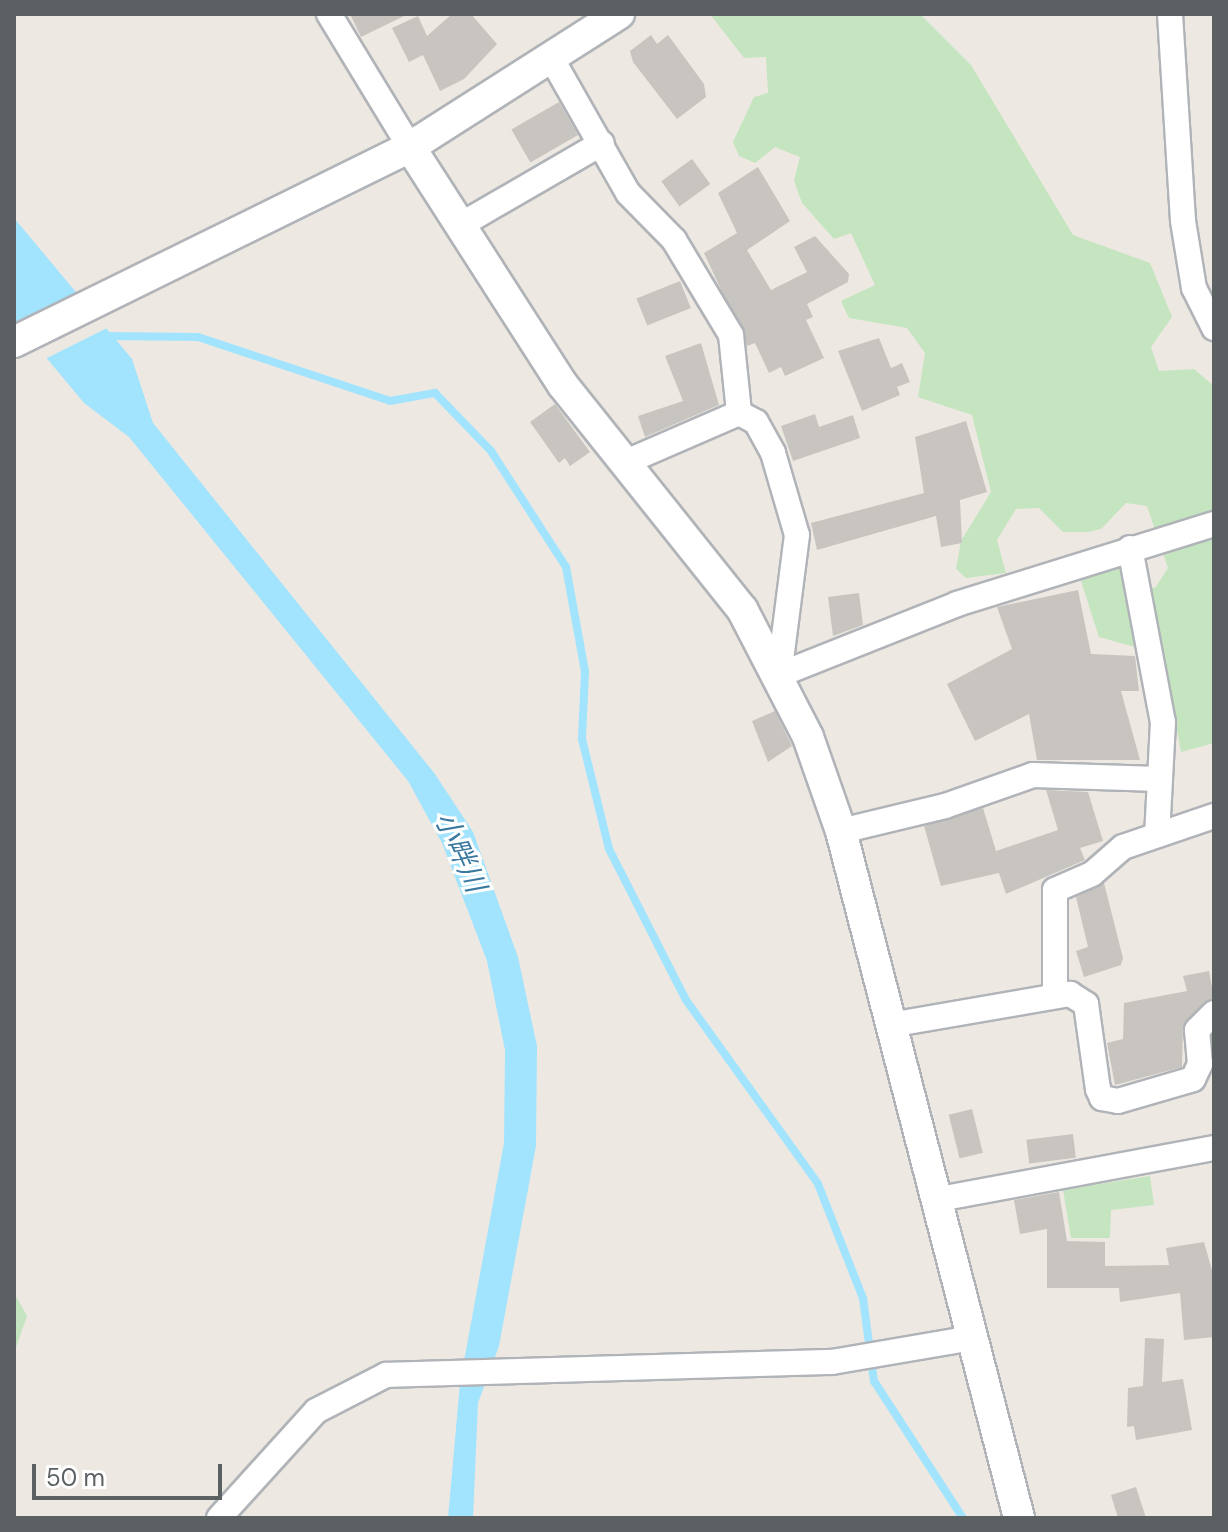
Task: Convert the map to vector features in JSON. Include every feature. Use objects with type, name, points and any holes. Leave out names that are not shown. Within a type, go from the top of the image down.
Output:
[{"type":"street","points":[[329,14],[459,226],[563,385],[742,609],[779,675],[841,831],[890,1025],[939,1199],[1019,1518]]},
{"type":"street","points":[[14,342],[410,147],[553,61],[619,14]]},
{"type":"street","points":[[1170,14],[1183,221],[1194,288],[1214,328]]},
{"type":"street","points":[[553,61],[628,193],[674,240],[731,335],[739,413]]},
{"type":"street","points":[[459,226],[602,143]]},
{"type":"street","points":[[624,463],[739,413]]},
{"type":"street","points":[[739,413],[756,422],[773,453],[797,535],[779,675]]},
{"type":"street","points":[[779,675],[957,604],[1214,524]]},
{"type":"street","points":[[1130,548],[1163,722],[1157,835]]},
{"type":"street","points":[[841,831],[945,806],[1033,775],[1159,779]]},
{"type":"street","points":[[1055,994],[1055,890],[1157,835],[1214,816]]},
{"type":"street","points":[[890,1025],[1055,994],[1086,1004],[1098,1089],[1107,1101],[1193,1079],[1200,1064],[1197,1030],[1214,1013]]},
{"type":"street","points":[[939,1199],[1214,1148]]},
{"type":"street","points":[[219,1518],[316,1411],[359,1385],[421,1372],[547,1366],[832,1362],[973,1338]]},
{"type":"green space","points":[[710,14],[920,14],[971,65],[1073,235],[1150,263],[1172,317],[1151,347],[1159,371],[1194,369],[1214,386],[1214,743],[1181,752],[1174,713],[1167,700],[1149,699],[1135,647],[1099,637],[1078,572],[1119,559],[1127,578],[1155,588],[1168,568],[1147,506],[1126,503],[1101,529],[1088,532],[1063,532],[1039,508],[1016,509],[997,540],[1006,573],[966,578],[956,569],[961,541],[991,492],[972,415],[918,397],[925,353],[907,328],[849,318],[841,301],[875,285],[851,233],[834,239],[802,203],[794,181],[800,157],[775,147],[755,163],[739,156],[733,142],[754,97],[768,93],[766,57],[744,58]]},
{"type":"green space","points":[[1150,1176],[1154,1205],[1111,1210],[1110,1238],[1071,1238],[1063,1190]]},
{"type":"green space","points":[[14,1293],[27,1316],[14,1353]]},
{"type":"water","name":"小畔川","points":[[14,218],[132,359],[153,423],[435,774],[473,832],[518,957],[537,1046],[536,1146],[499,1346],[478,1403],[473,1518],[448,1518],[460,1383],[504,1143],[505,1050],[487,961],[442,843],[408,781],[129,437],[84,403],[14,319]]},
{"type":"pier","points":[[84,293],[111,326],[43,360],[14,324]]},
{"type":"building","points":[[350,14],[408,14],[361,37]]},
{"type":"building","points":[[452,14],[471,14],[497,44],[464,79],[440,91],[423,55],[409,62],[392,28],[418,16],[427,36]]},
{"type":"building","points":[[651,35],[657,44],[668,35],[704,84],[706,97],[677,119],[633,62],[630,51]]},
{"type":"building","points":[[559,102],[578,135],[530,162],[511,130]]},
{"type":"building","points":[[692,159],[710,184],[679,206],[661,181]]},
{"type":"building","points":[[758,167],[790,221],[747,250],[771,290],[807,272],[794,247],[815,236],[849,274],[848,282],[807,304],[813,317],[806,320],[824,358],[785,376],[781,367],[769,373],[755,343],[747,346],[704,253],[737,233],[718,193]]},
{"type":"building","points":[[680,281],[691,308],[647,325],[636,299]]},
{"type":"building","points":[[879,338],[891,368],[902,363],[910,382],[897,387],[900,395],[862,411],[838,351]]},
{"type":"building","points":[[701,343],[719,405],[645,437],[638,416],[683,401],[665,356]]},
{"type":"building","points":[[555,404],[590,452],[570,466],[565,458],[559,463],[530,422]]},
{"type":"building","points":[[815,414],[819,427],[853,415],[860,438],[793,461],[781,426]]},
{"type":"building","points":[[966,421],[987,492],[960,500],[962,543],[941,547],[936,516],[817,550],[811,523],[924,493],[915,437]]},
{"type":"building","points":[[1078,590],[1091,654],[1135,656],[1139,691],[1121,691],[1140,760],[1037,760],[1029,714],[975,741],[947,684],[1012,649],[997,607]]},
{"type":"building","points":[[859,593],[863,625],[833,636],[828,597]]},
{"type":"building","points":[[775,711],[792,746],[768,762],[752,721]]},
{"type":"building","points":[[1046,790],[1088,792],[1103,841],[1080,848],[1085,860],[1006,894],[999,873],[941,886],[924,826],[983,808],[996,851],[1058,830]]},
{"type":"building","points":[[1104,883],[1123,958],[1121,965],[1084,977],[1076,951],[1088,947],[1076,897]]},
{"type":"building","points":[[1209,971],[1214,998],[1183,1024],[1182,1067],[1115,1085],[1107,1043],[1123,1039],[1124,1003],[1187,991],[1183,976]]},
{"type":"building","points":[[972,1109],[983,1153],[960,1158],[949,1115]]},
{"type":"building","points":[[1073,1134],[1076,1158],[1029,1164],[1026,1140]]},
{"type":"building","points":[[1059,1192],[1067,1241],[1105,1242],[1105,1266],[1169,1265],[1166,1248],[1204,1242],[1214,1277],[1214,1337],[1184,1340],[1180,1293],[1120,1302],[1119,1288],[1047,1288],[1047,1229],[1020,1234],[1014,1200]]},
{"type":"building","points":[[1145,1338],[1164,1339],[1162,1382],[1183,1379],[1192,1430],[1136,1440],[1134,1426],[1127,1427],[1128,1388],[1143,1386]]},
{"type":"building","points":[[1136,1487],[1146,1518],[1118,1518],[1111,1495]]},
{"type":"waterway","points":[[104,336],[198,337],[390,401],[435,393],[491,451],[566,567],[585,672],[582,739],[609,849],[686,1000],[818,1184],[863,1298],[874,1381],[963,1518]]}]
